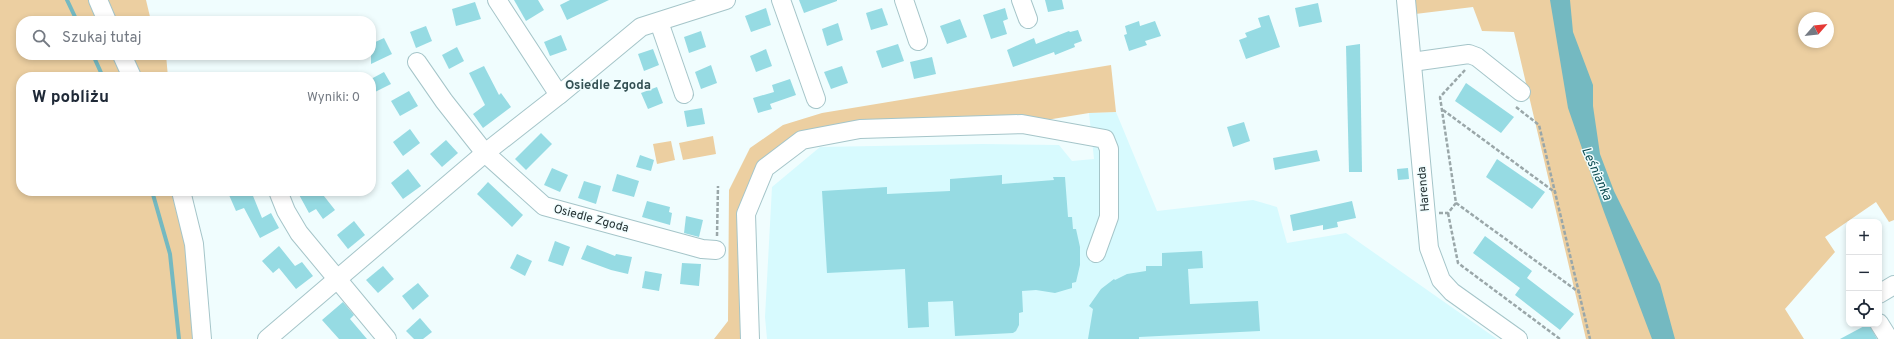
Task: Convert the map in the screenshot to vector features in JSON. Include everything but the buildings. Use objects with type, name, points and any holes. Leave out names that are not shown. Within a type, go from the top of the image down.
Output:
[{"type":"street","points":[[98,0],[105,16]]},
{"type":"street","points":[[497,0],[559,95]]},
{"type":"street","points":[[267,339],[338,280],[485,152],[559,95],[641,27],[726,0]]},
{"type":"street","points":[[782,0],[816,99]]},
{"type":"street","points":[[904,0],[918,41]]},
{"type":"street","points":[[1021,0],[1028,20]]},
{"type":"street","name":"Harenda","points":[[1406,0],[1429,248],[1441,280],[1452,292],[1518,339]]},
{"type":"street","points":[[659,22],[684,94]]},
{"type":"street","points":[[1412,62],[1468,54],[1477,57],[1515,97]]},
{"type":"street","points":[[124,60],[130,72]]},
{"type":"street","name":"Osiedle Zgoda","points":[[417,62],[448,107],[485,152],[544,206],[702,249],[716,250]]},
{"type":"street","points":[[750,339],[746,214],[765,168],[802,140],[860,129],[1022,124],[1105,138],[1109,149],[1110,217],[1096,252]]},
{"type":"street","points":[[182,196],[194,244],[202,339]]},
{"type":"street","points":[[280,196],[286,211],[299,233],[387,339]]},
{"type":"street","points":[[1882,292],[1894,285]]},
{"type":"street","points":[[1881,327],[1888,339]]},
{"type":"path","points":[[1466,70],[1440,98],[1456,203],[1581,293]]},
{"type":"path","points":[[1515,97],[1539,125],[1581,293],[1590,339]]},
{"type":"path","points":[[1442,110],[1557,194]]},
{"type":"path","points":[[716,250],[718,186]]},
{"type":"path","points":[[1456,203],[1448,213],[1458,263],[1560,339]]},
{"type":"path","points":[[1435,213],[1448,213]]},
{"type":"shaded area","points":[[0,0],[146,0],[150,16],[16,16],[16,60],[166,60],[168,72],[16,72],[16,196],[182,196],[202,339],[0,339]]},
{"type":"shaded area","points":[[1406,0],[1894,0],[1894,220],[1889,222],[1876,202],[1851,219],[1846,219],[1846,223],[1825,237],[1835,252],[1785,309],[1804,339],[1586,339],[1514,32],[1482,31],[1473,7],[1407,15]]},
{"type":"shaded area","points":[[1111,65],[1116,112],[1089,113],[1022,124],[802,140],[765,168],[746,214],[750,339],[714,339],[728,321],[729,190],[750,148],[783,125],[822,113]]},
{"type":"shaded area","points":[[1116,112],[1157,211],[1253,200],[1277,207],[1287,243],[1346,233],[1497,339],[767,339],[765,317],[772,187],[820,147],[983,144],[1059,145],[1072,161],[1094,159],[1089,113]]},
{"type":"shaded area","points":[[713,136],[716,154],[683,160],[679,143]]},
{"type":"shaded area","points":[[671,141],[675,160],[657,164],[653,144]]},
{"type":"water","name":"Leśnianka","points":[[1550,0],[1570,0],[1573,32],[1593,85],[1593,106],[1600,154],[1614,191],[1660,284],[1675,339],[1652,339],[1604,212],[1568,108]]},
{"type":"waterway","points":[[67,0],[75,16]]},
{"type":"waterway","points":[[95,60],[101,72]]},
{"type":"waterway","points":[[153,196],[170,254],[179,339]]},
{"type":"district","name":"Osiedle Zgoda","points":[[608,86]]}]
